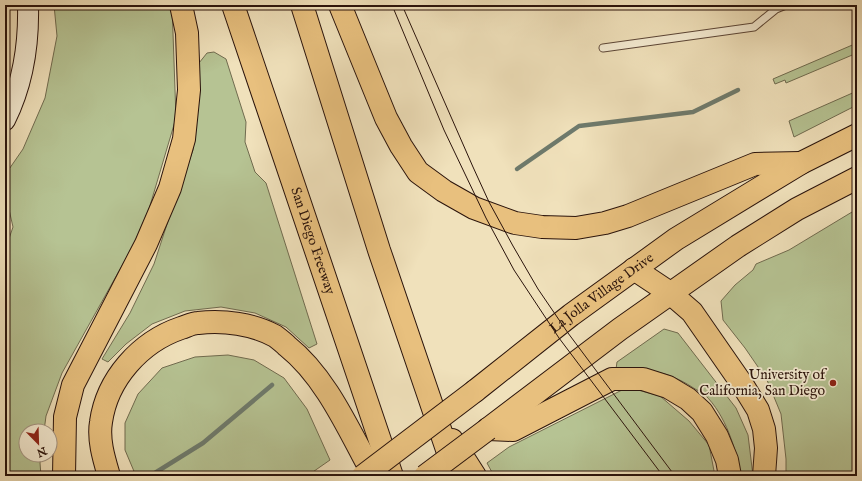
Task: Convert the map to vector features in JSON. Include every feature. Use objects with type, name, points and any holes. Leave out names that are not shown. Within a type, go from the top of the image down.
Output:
[{"type":"main road","points":[[64,476],[65,417],[73,385],[146,244],[170,188],[184,139],[189,90],[187,33],[181,5]]},
{"type":"main road","name":"San Diego Freeway","points":[[233,5],[392,476]]},
{"type":"main road","points":[[302,5],[380,250],[456,476]]},
{"type":"main road","points":[[340,5],[386,118],[418,172],[444,192],[474,208],[514,223],[542,227],[576,228],[606,223],[628,216],[755,164],[801,164]]},
{"type":"main road","name":"La Jolla Village Drive","points":[[363,476],[475,391],[571,315],[676,239],[801,164],[857,135]]},
{"type":"main road","points":[[425,476],[670,293],[772,224],[857,178]]},
{"type":"main road","points":[[634,269],[670,293],[695,316],[738,378],[758,410],[764,429],[766,448],[764,476]]},
{"type":"main road","points":[[109,476],[102,451],[100,423],[108,394],[124,368],[142,349],[167,333],[197,323],[230,322],[255,328],[276,336],[298,354],[317,375],[329,394],[374,476]]},
{"type":"main road","points":[[488,429],[513,430],[612,379],[642,379],[668,387],[688,399],[702,412],[717,436],[727,460],[730,476]]},
{"type":"main road","points":[[432,407],[475,476]]},
{"type":"street","points":[[5,120],[11,108],[26,56],[29,28],[28,5]]},
{"type":"lane","points":[[602,48],[754,27],[776,9],[786,5]]},
{"type":"green space","points":[[54,5],[172,5],[176,118],[149,209],[133,246],[62,373],[46,416],[45,423],[18,423],[18,463],[40,463],[41,476],[5,476],[5,250],[13,227],[8,205],[5,200],[5,175],[23,149],[45,98],[57,36]]},
{"type":"green space","points":[[857,43],[857,53],[786,83],[785,80],[775,84],[773,79]]},
{"type":"green space","points":[[214,52],[226,59],[246,122],[245,142],[255,172],[266,183],[317,344],[309,348],[286,327],[255,313],[221,307],[185,311],[152,324],[126,344],[108,362],[102,359],[130,313],[154,264],[193,150],[199,98],[199,63],[207,53]]},
{"type":"green space","points":[[857,91],[857,105],[794,137],[789,121]]},
{"type":"green space","points":[[857,209],[857,476],[786,476],[786,459],[781,414],[767,380],[723,320],[721,301],[735,285],[753,270],[756,264],[789,250]]},
{"type":"green space","points":[[664,329],[678,333],[736,408],[748,435],[753,476],[740,476],[736,455],[729,433],[718,412],[704,394],[665,374],[646,370],[616,369],[617,362]]},
{"type":"green space","points":[[228,355],[254,360],[284,378],[307,409],[330,460],[307,476],[136,476],[125,450],[125,423],[138,394],[162,368],[195,357]]},
{"type":"green space","points":[[634,389],[660,396],[689,421],[709,445],[715,476],[494,476],[487,463],[509,447],[622,390]]},
{"type":"waterway","points":[[517,169],[579,126],[693,112],[738,90]]},
{"type":"waterway","points":[[150,476],[203,443],[272,385]]},
{"type":"tram line","points":[[392,5],[444,130],[486,218],[514,270],[559,338],[663,476]]},
{"type":"tram line","points":[[402,5],[489,202],[513,246],[538,289],[568,333],[675,476]]},
{"type":"place","name":"University of California, San Diego","points":[[833,383]]}]
